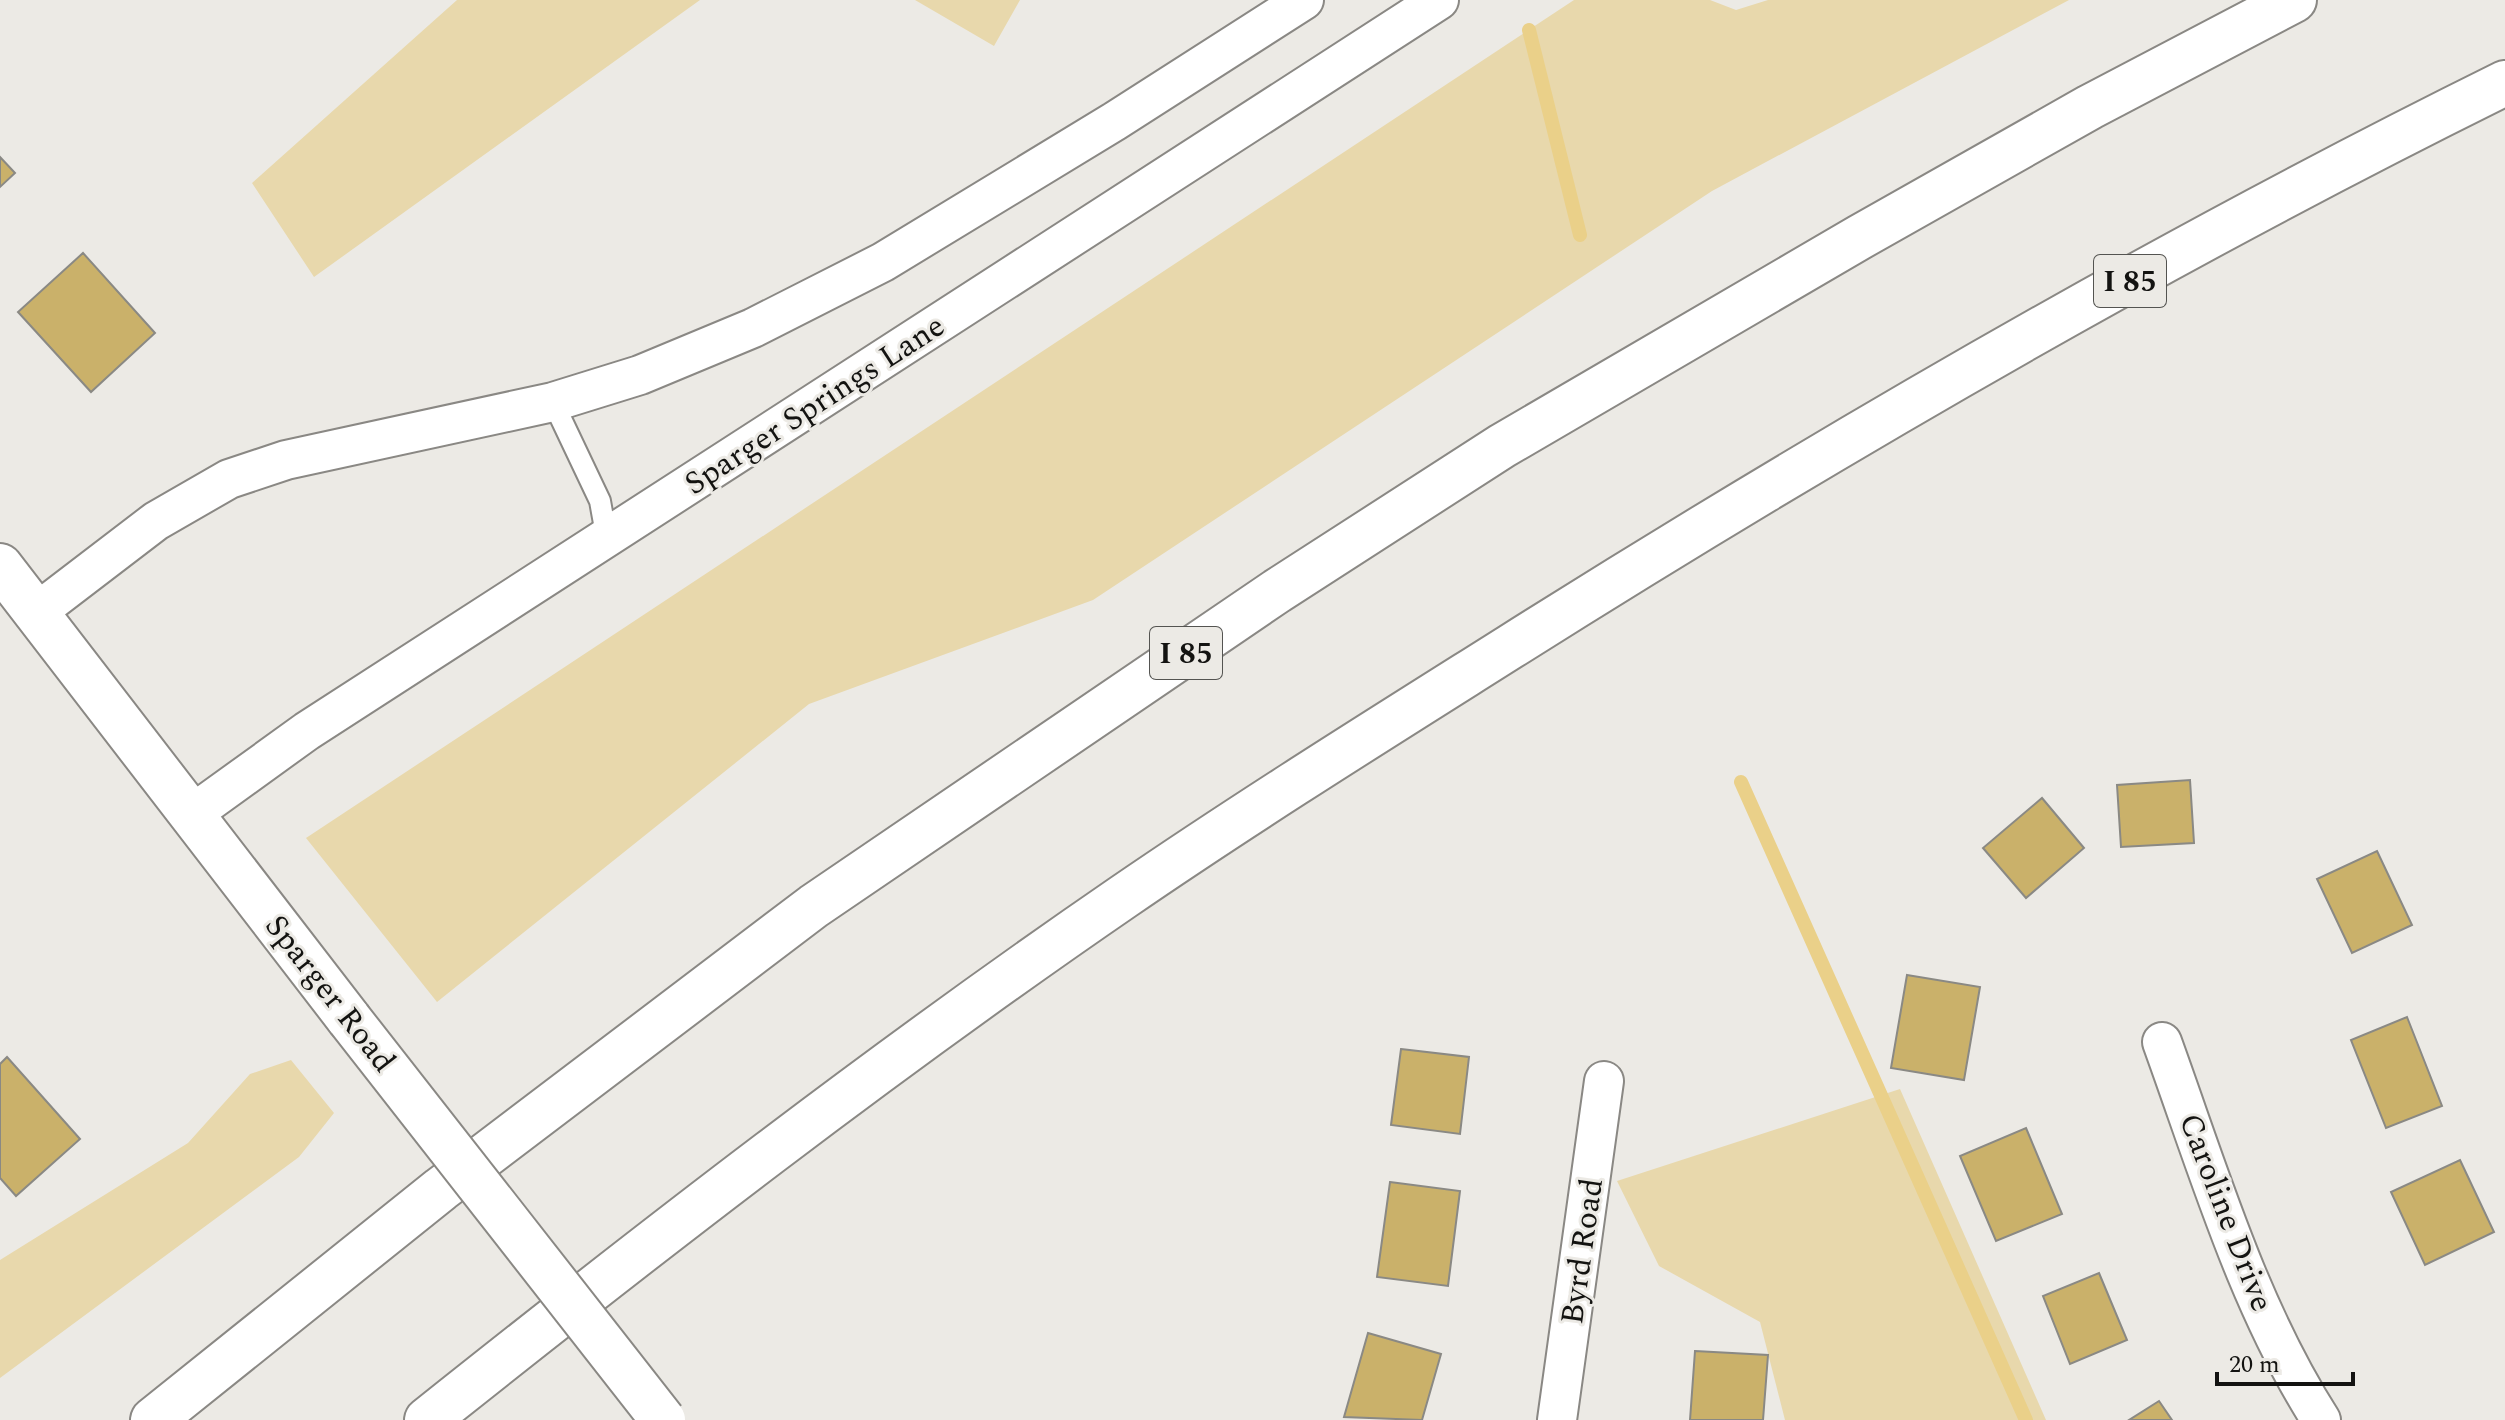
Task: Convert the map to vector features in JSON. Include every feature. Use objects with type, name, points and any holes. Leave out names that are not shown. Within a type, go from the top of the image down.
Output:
[{"type":"main road","name":"I 85","points":[[153,1420],[441,1189],[814,906],[1277,591],[1502,446],[1833,253],[2090,107],[2294,0]]},
{"type":"main road","name":"I 85","points":[[427,1420],[699,1208],[927,1038],[1121,898],[1304,777],[1773,483],[2005,349],[2258,211],[2505,83]]},
{"type":"main road","name":"Sparger Road","points":[[0,566],[663,1420]]},
{"type":"street","points":[[37,612],[156,521],[229,479],[286,460],[553,402],[640,375],[753,328],[883,262],[1115,121],[1304,0]]},
{"type":"street","name":"Sparger Springs Lane","points":[[192,814],[307,731],[1439,0]]},
{"type":"street","name":"Caroline Drive","points":[[2162,1042],[2247,1271],[2304,1393],[2321,1420]]},
{"type":"street","name":"Byrd Road","points":[[1557,1420],[1604,1081]]},
{"type":"lane","points":[[553,402],[600,501],[607,540]]},
{"type":"shaded area","points":[[457,0],[700,0],[314,277],[252,183]]},
{"type":"shaded area","points":[[915,0],[1020,0],[994,46]]},
{"type":"shaded area","points":[[1574,0],[1710,0],[1736,10],[1768,0],[2069,0],[1712,191],[1093,600],[809,704],[437,1002],[306,838]]},
{"type":"shaded area","points":[[291,1060],[334,1113],[299,1157],[0,1378],[0,1260],[188,1143],[250,1074]]},
{"type":"shaded area","points":[[1900,1089],[2046,1420],[1785,1420],[1760,1322],[1659,1266],[1617,1181]]},
{"type":"building","points":[[0,157],[15,173],[0,187]]},
{"type":"building","points":[[83,253],[155,333],[91,392],[18,312]]},
{"type":"building","points":[[2190,780],[2194,843],[2121,847],[2117,785]]},
{"type":"building","points":[[2042,798],[2084,848],[2026,898],[1983,848]]},
{"type":"building","points":[[2377,851],[2412,925],[2352,953],[2317,879]]},
{"type":"building","points":[[1907,975],[1980,987],[1964,1080],[1891,1068]]},
{"type":"building","points":[[2407,1017],[2442,1106],[2386,1128],[2351,1040]]},
{"type":"building","points":[[1401,1049],[1469,1057],[1460,1134],[1391,1125]]},
{"type":"building","points":[[7,1057],[80,1139],[16,1196],[0,1178],[0,1064]]},
{"type":"building","points":[[2026,1128],[2062,1214],[1996,1241],[1960,1156]]},
{"type":"building","points":[[2460,1160],[2494,1232],[2425,1265],[2391,1192]]},
{"type":"building","points":[[1390,1182],[1460,1191],[1448,1286],[1377,1277]]},
{"type":"building","points":[[2099,1273],[2127,1340],[2070,1364],[2043,1296]]},
{"type":"building","points":[[1368,1333],[1441,1354],[1422,1420],[1344,1417]]},
{"type":"building","points":[[1695,1351],[1768,1355],[1763,1420],[1690,1420]]},
{"type":"building","points":[[2159,1401],[2172,1420],[2129,1420]]},
{"type":"waterway","points":[[1529,30],[1580,235]]},
{"type":"waterway","points":[[1741,782],[2026,1420]]}]
